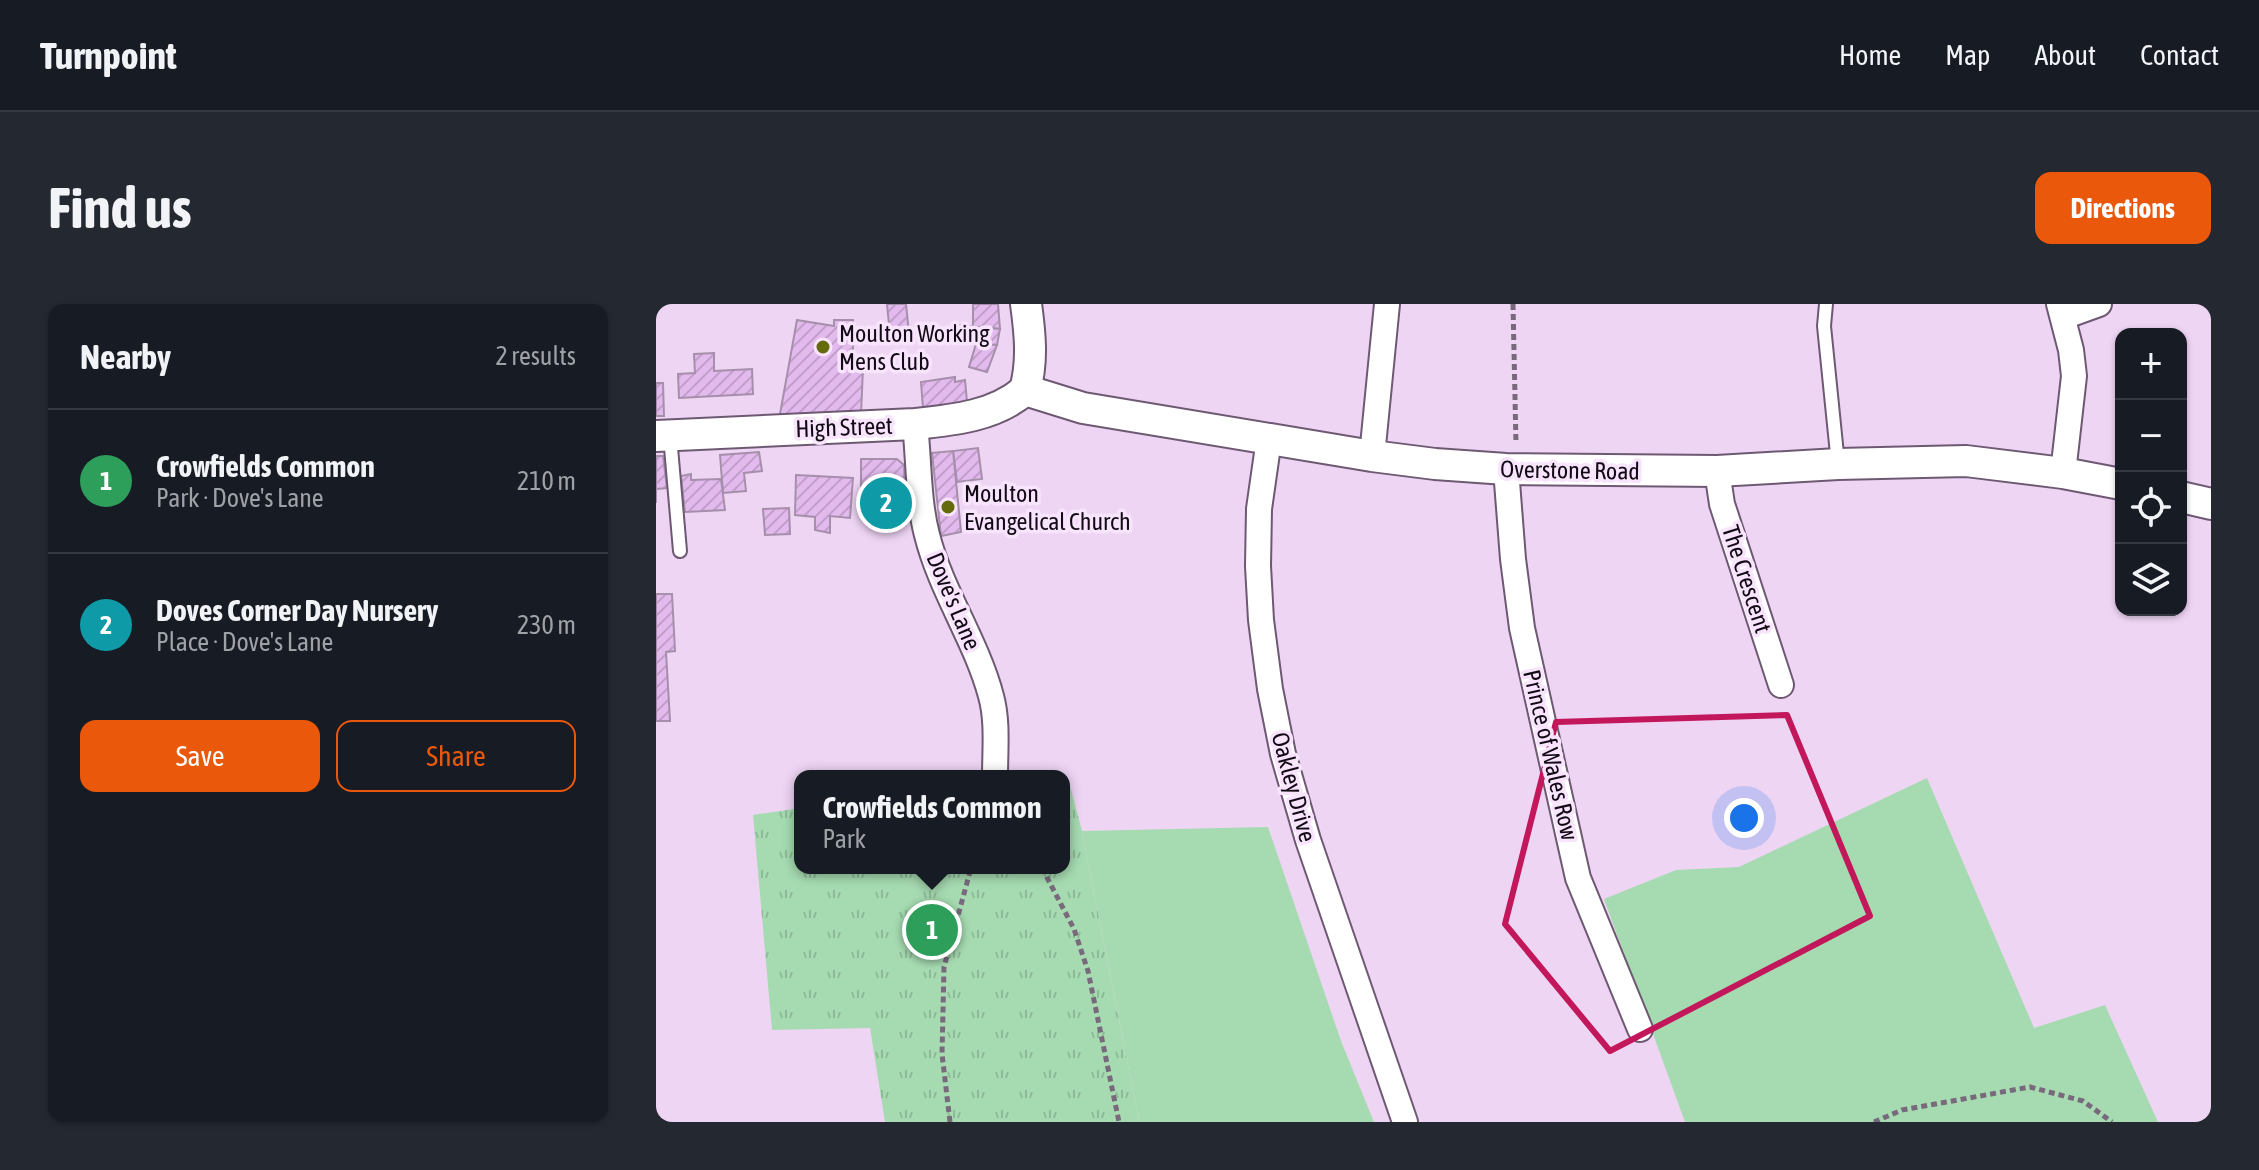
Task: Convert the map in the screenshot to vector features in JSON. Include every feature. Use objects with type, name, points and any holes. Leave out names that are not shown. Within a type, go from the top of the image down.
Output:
[{"type":"street","points":[[1025,390],[1031,355],[1026,304]]},
{"type":"street","points":[[1372,456],[1387,304]]},
{"type":"street","points":[[2063,473],[2074,376],[2061,310],[2099,304]]},
{"type":"street","name":"High Street","points":[[663,436],[954,420],[983,413],[1014,399],[1025,390]]},
{"type":"street","name":"Overstone Road","points":[[1025,390],[1083,408],[1372,456],[1511,469],[1717,471],[1966,461],[2115,483]]},
{"type":"street","name":"Dove's Lane","points":[[915,424],[927,536],[937,569],[982,667],[992,699],[995,770]]},
{"type":"street","name":"Oakley Drive","points":[[1269,439],[1259,509],[1258,566],[1270,689],[1283,754],[1308,840],[1405,1122]]},
{"type":"street","name":"Prince of Wales Row","points":[[1511,469],[1513,559],[1522,628],[1578,878],[1640,1029]]},
{"type":"street","name":"The Crescent","points":[[1717,471],[1722,504],[1781,685]]},
{"type":"street","points":[[2187,498],[2211,504]]},
{"type":"lane","points":[[1826,304],[1824,326],[1838,464]]},
{"type":"lane","points":[[663,436],[680,551]]},
{"type":"path","points":[[1511,469],[1513,304]]},
{"type":"path","points":[[950,1122],[942,1054],[944,967],[969,874]]},
{"type":"path","points":[[1045,874],[1074,929],[1088,971],[1119,1122]]},
{"type":"path","points":[[1874,1122],[1902,1110],[2030,1087],[2083,1101],[2112,1122]]},
{"type":"highlighted area","points":[[1787,715],[1870,916],[1610,1051],[1505,924],[1556,722]]},
{"type":"green space","points":[[1927,778],[2034,1028],[2105,1005],[2158,1122],[1685,1122],[1604,899],[1676,870],[1739,867]]},
{"type":"green space","points":[[1070,786],[1082,831],[1139,1122],[885,1122],[870,1028],[772,1030],[753,815],[794,809],[794,874],[1070,874]]},
{"type":"green space","points":[[1268,827],[1341,1041],[1374,1122],[1139,1122],[1082,831]]},
{"type":"building","points":[[887,304],[906,304],[909,334],[890,335]]},
{"type":"building","points":[[973,304],[998,304],[1000,329],[973,327]]},
{"type":"building","name":"Moulton Working Mens Club","points":[[797,320],[834,326],[834,320],[853,320],[853,368],[863,368],[861,414],[780,414]]},
{"type":"building","points":[[957,325],[1000,329],[997,345],[957,341]]},
{"type":"building","points":[[976,344],[997,345],[987,372],[969,367]]},
{"type":"building","points":[[714,353],[714,371],[752,369],[753,394],[679,398],[678,374],[695,373],[694,354]]},
{"type":"building","points":[[955,377],[955,382],[965,380],[967,402],[923,408],[921,382]]},
{"type":"building","points":[[656,383],[663,383],[664,416],[656,416]]},
{"type":"building","points":[[978,448],[982,479],[957,482],[953,451]]},
{"type":"building","name":"Moulton Evangelical Church","points":[[953,451],[961,532],[941,536],[932,453]]},
{"type":"building","points":[[759,452],[762,471],[744,473],[746,491],[723,493],[720,455]]},
{"type":"building","points":[[656,456],[663,456],[667,488],[656,489]]},
{"type":"building","points":[[861,459],[897,459],[904,465],[906,521],[867,521],[866,486],[861,486]]},
{"type":"building","points":[[691,474],[691,480],[721,479],[725,510],[685,512],[681,476]]},
{"type":"building","points":[[796,475],[853,478],[850,518],[830,516],[830,533],[815,530],[815,517],[795,515]]},
{"type":"building","points":[[789,508],[790,534],[765,535],[763,509]]},
{"type":"building","points":[[656,594],[672,594],[675,651],[666,652],[670,721],[656,721]]},
{"type":"place","name":"Moulton Working Mens Club","points":[[823,347]]},
{"type":"place","name":"Doves Corner Day Nursery","points":[[886,503]]},
{"type":"place","name":"Moulton Evangelical Church","points":[[948,507]]},
{"type":"place","name":"Crowfields Common","points":[[932,930]]}]
